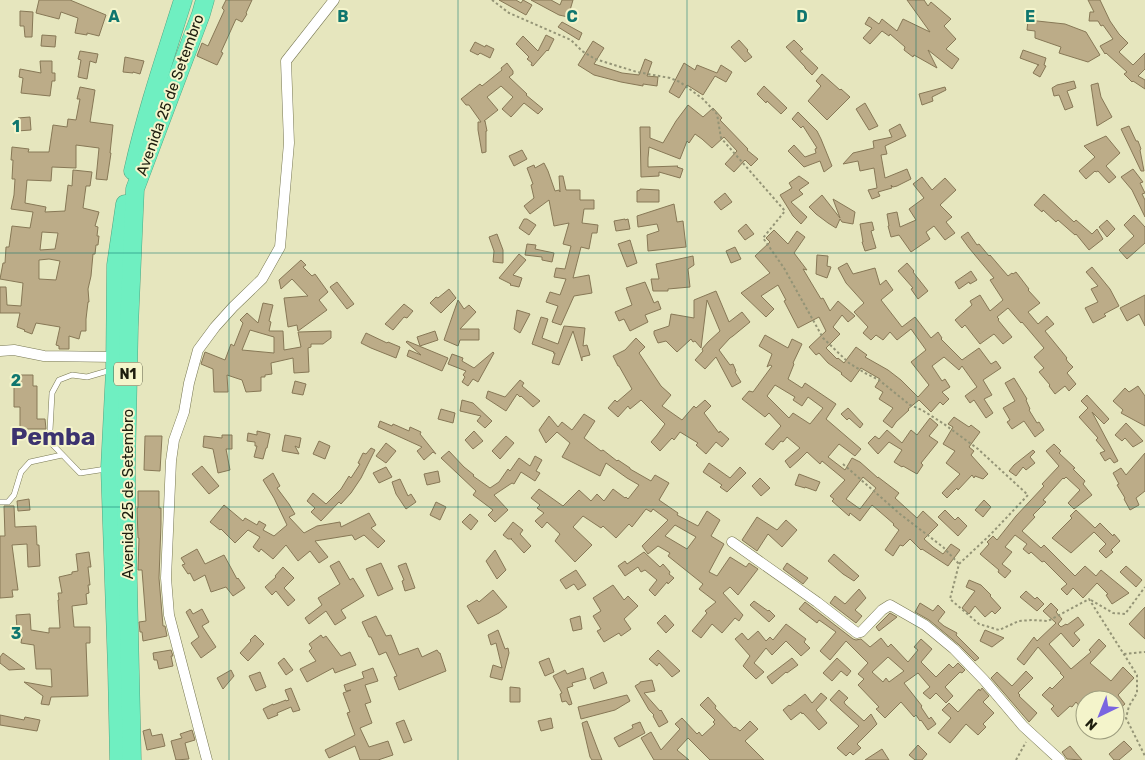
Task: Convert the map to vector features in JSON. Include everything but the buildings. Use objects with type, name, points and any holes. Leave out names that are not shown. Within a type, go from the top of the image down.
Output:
[{"type":"highway","name":"Avenida 25 de Setembro","points":[[119,760],[117,669],[118,468],[115,363],[116,265],[123,213],[139,143],[183,0]]},
{"type":"highway","name":"Avenida 25 de Setembro","points":[[132,760],[127,551],[118,468],[129,327],[135,189],[205,0]]},
{"type":"street","points":[[207,760],[169,615],[166,578],[171,461],[174,440],[184,412],[189,383],[198,350],[214,328],[262,279],[280,247],[289,143],[286,62],[334,0]]},
{"type":"street","points":[[0,350],[14,350],[44,356],[115,363]]},
{"type":"street","points":[[732,542],[817,602],[857,633],[861,632],[882,610],[890,605],[925,625],[954,649],[984,680],[1023,726],[1060,760]]},
{"type":"lane","points":[[115,363],[87,377],[72,375],[59,380],[52,393],[50,430],[53,445],[80,473],[118,468]]},
{"type":"lane","points":[[0,502],[8,502],[14,495],[21,472],[30,462],[62,455]]},
{"type":"path","points":[[492,0],[509,13],[571,40],[582,51],[595,59],[637,72],[670,78],[680,82],[703,98],[717,114],[721,138],[786,211],[763,238],[784,268],[823,338],[849,363],[879,380],[910,406],[922,410],[978,449],[1028,495],[959,564],[950,599],[979,624],[999,630],[1019,620],[1048,621],[1089,599]]},
{"type":"path","points":[[843,464],[900,514],[943,548],[959,564]]},
{"type":"path","points":[[1089,599],[1113,613],[1125,614],[1145,587]]},
{"type":"path","points":[[1089,599],[1137,675],[1137,693],[1129,706],[1126,718],[1145,756]]},
{"type":"path","points":[[1124,654],[1145,652]]},
{"type":"path","points":[[1016,760],[1031,733]]},
{"type":"district","name":"Pemba","points":[[53,436]]}]
